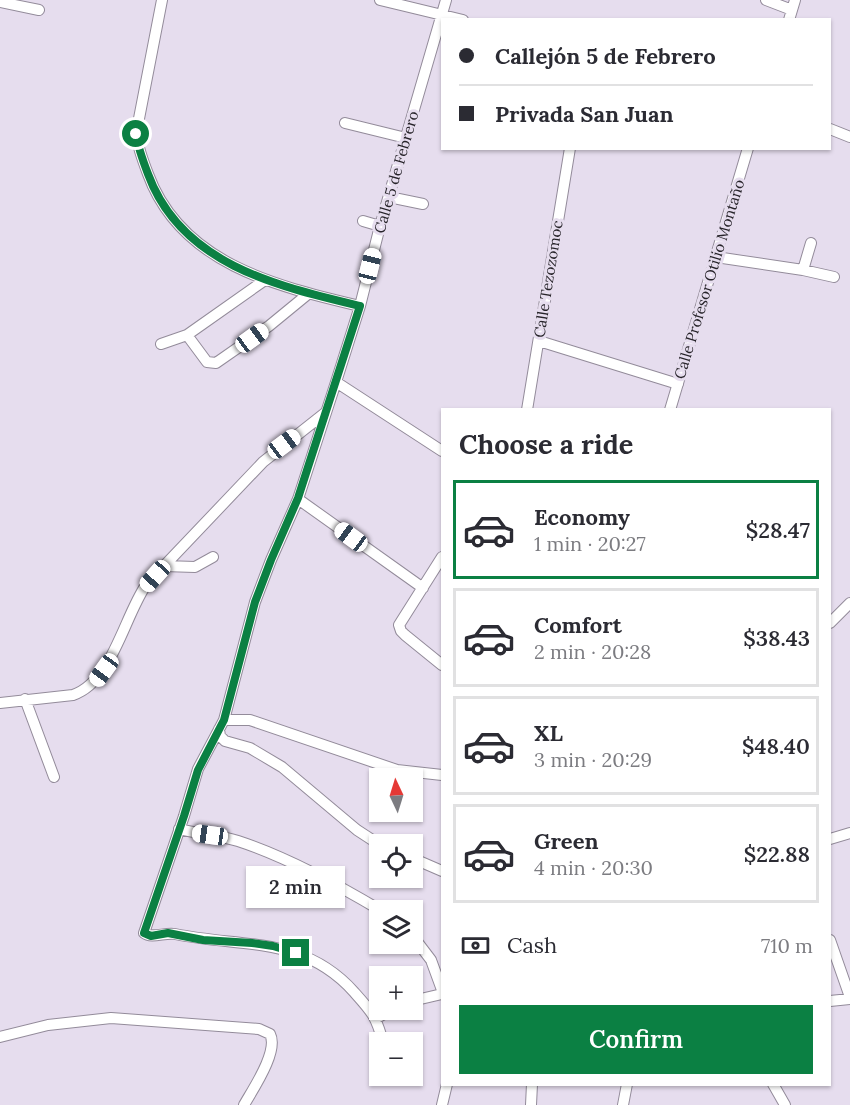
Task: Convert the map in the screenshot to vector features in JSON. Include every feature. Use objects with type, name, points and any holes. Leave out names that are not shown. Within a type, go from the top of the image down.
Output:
[{"type":"street","points":[[162,0],[136,134],[152,185],[172,219],[207,251],[266,280],[308,294],[360,306]]},
{"type":"street","points":[[380,0],[456,18]]},
{"type":"street","name":"Calle 5 de Febrero","points":[[369,1010],[343,981],[319,963],[296,953],[252,943],[203,940],[168,933],[151,936],[144,933],[198,770],[221,725],[255,602],[298,498],[336,382],[360,306],[380,226],[446,0]]},
{"type":"street","points":[[766,0],[792,10]]},
{"type":"street","points":[[0,2],[39,10]]},
{"type":"street","points":[[345,123],[406,138]]},
{"type":"street","points":[[831,129],[850,137]]},
{"type":"street","name":"Calle Tezozomoc","points":[[527,408],[570,150]]},
{"type":"street","name":"Calle Profesor Otilio Montaño","points":[[671,408],[747,150]]},
{"type":"street","points":[[389,197],[423,204]]},
{"type":"street","points":[[363,221],[380,226]]},
{"type":"street","points":[[802,270],[811,243]]},
{"type":"street","points":[[717,257],[834,277]]},
{"type":"street","points":[[161,344],[187,335],[266,280]]},
{"type":"street","points":[[187,335],[207,362],[220,362],[308,294]]},
{"type":"street","points":[[539,341],[678,384]]},
{"type":"street","points":[[336,382],[441,450]]},
{"type":"street","points":[[0,703],[73,694],[84,691],[95,682],[146,585],[263,462],[326,412]]},
{"type":"street","points":[[298,498],[423,588]]},
{"type":"street","points":[[164,566],[195,567],[213,557]]},
{"type":"street","points":[[441,559],[400,622],[401,631],[441,664]]},
{"type":"street","points":[[831,622],[850,603]]},
{"type":"street","points":[[25,699],[54,777]]},
{"type":"street","points":[[369,838],[268,757],[250,748],[225,741],[220,736],[221,725],[250,720],[397,770],[441,774]]},
{"type":"street","points":[[179,830],[223,837],[255,847],[336,885],[369,904]]},
{"type":"street","points":[[831,839],[850,833]]},
{"type":"street","points":[[423,863],[441,871]]},
{"type":"street","points":[[831,943],[850,998],[831,1001]]},
{"type":"street","points":[[423,949],[431,960],[441,989]]},
{"type":"street","points":[[423,998],[441,992]]},
{"type":"street","points":[[0,1037],[48,1025],[111,1018],[259,1029],[270,1034],[273,1044],[268,1059],[244,1105]]},
{"type":"street","points":[[442,1105],[447,1086]]},
{"type":"street","points":[[531,1105],[532,1086]]},
{"type":"street","points":[[623,1105],[627,1086]]},
{"type":"street","points":[[774,1086],[784,1105]]},
{"type":"route","points":[[136,134],[137,144],[161,204],[172,219],[207,251],[266,280],[308,294],[360,306],[298,498],[255,602],[224,720],[198,770],[144,933],[151,936],[168,933],[203,940],[252,943],[296,953]]}]
